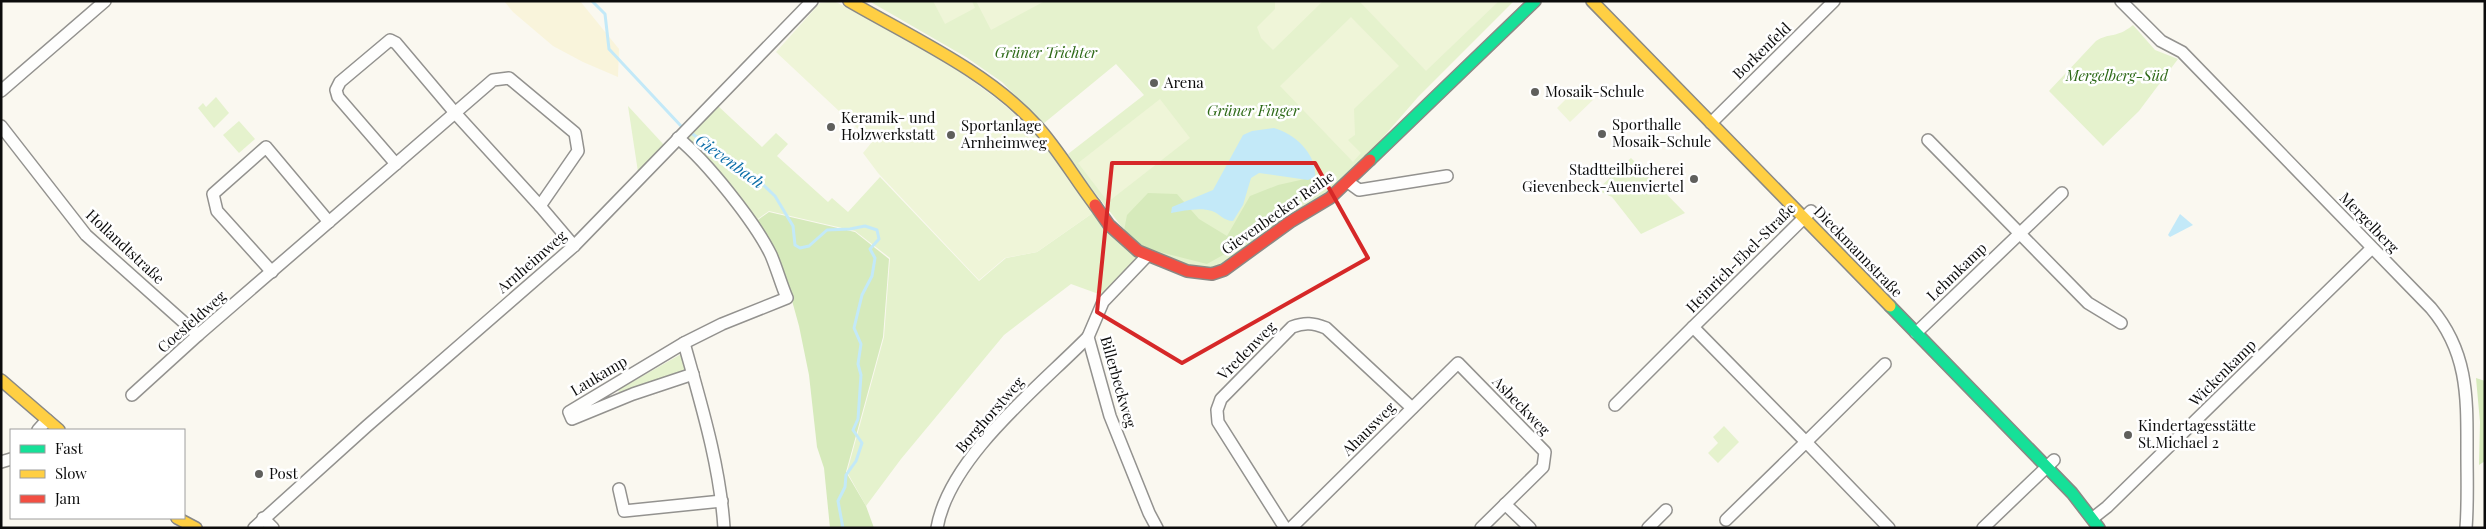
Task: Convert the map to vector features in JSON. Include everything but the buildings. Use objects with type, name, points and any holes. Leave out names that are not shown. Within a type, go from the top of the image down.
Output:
[{"type":"street","points":[[1,92],[105,1]]},
{"type":"street","name":"Arnheimweg","points":[[254,528],[263,518],[574,246],[812,1]]},
{"type":"street","name":"Gievenbecker Reihe","points":[[849,1],[959,64],[995,89],[1036,125],[1109,225],[1125,241],[1146,256],[1200,274],[1212,274],[1224,270],[1290,222],[1330,198],[1535,1]]},
{"type":"street","name":"Dieckmannstraße","points":[[1592,1],[1714,120],[2051,463],[2082,489],[2097,519],[2110,528]]},
{"type":"street","name":"Dieckmannstraße","points":[[1606,1],[1714,120]]},
{"type":"street","name":"Borkenfeld","points":[[1714,120],[1834,1]]},
{"type":"street","name":"Mergelberg","points":[[2121,1],[2161,41],[2182,52],[2444,324],[2460,358],[2465,376],[2467,398],[2466,528]]},
{"type":"street","points":[[396,164],[338,97],[336,90],[340,82],[390,40],[396,43],[456,114],[574,246]]},
{"type":"street","name":"Coesfeldweg","points":[[132,395],[198,335],[456,114],[493,80],[509,78],[575,133],[578,152],[540,206]]},
{"type":"street","name":"Hollandtstraße","points":[[1,126],[86,235],[198,335]]},
{"type":"street","name":"Laukamp","points":[[680,137],[692,149],[753,225],[771,255],[787,298],[722,324],[684,343],[568,412],[572,418],[633,394],[693,374]]},
{"type":"street","points":[[1928,140],[2088,303],[2121,323]]},
{"type":"street","points":[[272,272],[217,211],[213,194],[266,147],[329,222]]},
{"type":"street","name":"Gievenbecker Reihe","points":[[1348,182],[1359,190],[1448,176]]},
{"type":"street","name":"Lehmkamp","points":[[1920,329],[2062,193]]},
{"type":"street","name":"Heinrich-Ebel-Straße","points":[[1615,405],[1807,214]]},
{"type":"street","name":"Wickenkamp","points":[[2097,519],[2372,248]]},
{"type":"street","name":"Billerbeckweg","points":[[1146,256],[1103,302],[1088,336],[1110,416],[1149,513],[1157,528]]},
{"type":"street","name":"Vredenweg","points":[[1285,528],[1218,422],[1217,410],[1221,399],[1292,327],[1314,323],[1326,328],[1412,408]]},
{"type":"street","name":"Heinrich-Ebel-Straße","points":[[1693,327],[1889,528]]},
{"type":"street","name":"Borghorstweg","points":[[937,528],[943,505],[952,487],[984,442],[1044,377],[1088,336]]},
{"type":"street","points":[[684,343],[712,443],[722,502],[724,528]]},
{"type":"street","name":"Ahausweg","points":[[1291,528],[1458,363],[1468,373]]},
{"type":"street","points":[[1726,520],[1885,364]]},
{"type":"street","name":"Asbeckweg","points":[[1468,373],[1544,452],[1543,466],[1481,528]]},
{"type":"street","points":[[1,380],[59,429]]},
{"type":"street","points":[[39,429],[47,420]]},
{"type":"street","points":[[1983,528],[2051,463]]},
{"type":"street","points":[[619,489],[624,511],[722,502]]},
{"type":"street","points":[[1505,504],[1530,528]]},
{"type":"street","points":[[1648,528],[1666,510]]},
{"type":"street","points":[[263,518],[273,528]]},
{"type":"street","points":[[179,519],[196,528]]},
{"type":"highlighted area","points":[[1112,163],[1315,163],[1368,258],[1182,363],[1097,312]]},
{"type":"shaded area","points":[[504,1],[580,1],[619,49],[618,77],[583,62],[553,46],[513,12]]},
{"type":"green space","name":"Sportanlage Arnheimweg","points":[[834,1],[911,42],[984,89],[1029,127],[1047,146],[1097,210],[1037,252],[1005,258],[979,280],[878,173],[863,153],[872,142],[776,52],[820,3]]},
{"type":"green space","name":"Grüner Finger","points":[[869,1],[1514,1],[1418,97],[1346,180],[1224,266],[1203,272],[1151,256],[1122,227],[1073,165],[1068,154],[1144,95],[1116,64],[1043,124],[1002,82],[966,57]]},
{"type":"green space","points":[[933,1],[972,1],[975,8],[945,24]]},
{"type":"green space","points":[[976,1],[1045,1],[991,30]]},
{"type":"green space","points":[[1275,1],[1323,1],[1273,50],[1261,38],[1257,27],[1275,9]]},
{"type":"green space","points":[[1359,1],[1499,1],[1426,71]]},
{"type":"green space","points":[[1351,17],[1399,66],[1354,109],[1355,135],[1348,140],[1361,153],[1353,162],[1280,86]]},
{"type":"green space","name":"Mergelberg-Süd","points":[[2133,25],[2155,50],[2178,59],[2139,111],[2103,146],[2049,91],[2096,41],[2118,34]]},
{"type":"green space","points":[[1581,84],[1595,98],[1570,122],[1557,108]]},
{"type":"green space","points":[[216,97],[229,113],[214,128],[198,108],[203,103],[206,107]]},
{"type":"green space","points":[[1160,99],[1190,138],[1108,202],[1078,163]]},
{"type":"green space","points":[[717,105],[762,147],[776,133],[788,144],[777,156],[828,202],[832,198],[848,212],[880,177],[979,281],[1006,258],[1037,252],[1097,210],[1146,260],[1107,297],[1071,284],[1004,335],[901,459],[866,506],[847,472],[884,337],[890,258],[855,231],[769,211],[755,221],[681,142]]},
{"type":"green space","points":[[628,106],[664,145],[638,172]]},
{"type":"green space","points":[[239,121],[255,139],[239,153],[223,135]]},
{"type":"green space","points":[[1631,158],[1685,213],[1641,234],[1612,197],[1597,190]]},
{"type":"green space","points":[[1327,174],[1323,186],[1250,240],[1207,264],[1152,250],[1123,236],[1127,215],[1148,193],[1177,194],[1199,219],[1227,236],[1250,196],[1278,185]]},
{"type":"green space","points":[[769,212],[855,232],[889,259],[883,337],[846,472],[866,506],[874,528],[830,528],[824,468],[817,447],[809,375],[799,326],[791,297],[755,222]]},
{"type":"green space","points":[[683,353],[688,372],[621,395],[618,390]]},
{"type":"green space","points":[[2476,378],[2485,381],[2485,461],[2479,465],[2480,422]]},
{"type":"green space","points":[[1724,426],[1739,442],[1718,463],[1708,453],[1718,443],[1713,437]]},
{"type":"water","points":[[1274,128],[1290,135],[1303,146],[1312,160],[1315,177],[1308,180],[1259,173],[1251,178],[1243,205],[1233,221],[1227,220],[1215,212],[1202,209],[1171,213],[1172,207],[1213,190],[1243,135],[1252,131]]},
{"type":"water","points":[[2180,214],[2193,225],[2170,237],[2168,235]]},
{"type":"waterway","name":"Gievenbach","points":[[592,1],[605,14],[609,49],[681,126],[756,178],[775,196],[793,226],[795,245],[800,248],[809,246],[827,230],[865,226],[877,230],[879,239],[870,249],[875,258],[872,276],[862,295],[854,328],[861,344],[858,364],[861,375],[858,419],[853,430],[862,443],[856,461],[846,475],[845,487],[838,501],[843,528]]},
{"type":"traffic: fast","points":[[1370,160],[1535,1]]},
{"type":"traffic: fast","points":[[1890,306],[2072,493],[2099,528]]},
{"type":"traffic: slow","points":[[849,1],[948,57],[995,88],[1017,106],[1044,134],[1095,205]]},
{"type":"traffic: slow","points":[[1592,1],[1890,306]]},
{"type":"traffic: slow","points":[[1,380],[58,429]]},
{"type":"traffic: slow","points":[[179,519],[196,528]]},
{"type":"traffic: jam","points":[[1095,205],[1109,225],[1138,251],[1187,271],[1212,274],[1224,270],[1290,222],[1330,198],[1370,160]]},
{"type":"place","name":"Arena","points":[[1154,83]]},
{"type":"place","name":"Mosaik-Schule","points":[[1535,92]]},
{"type":"place","name":"Keramik- und Holzwerkstatt","points":[[831,127]]},
{"type":"place","name":"Sporthalle Mosaik-Schule","points":[[1602,134]]},
{"type":"place","name":"Sportanlage Arnheimweg","points":[[951,135]]},
{"type":"place","name":"Stadtteilbücherei Gievenbeck-Auenviertel","points":[[1694,179]]},
{"type":"place","name":"Kindertagesstätte St.Michael 2","points":[[2128,435]]},
{"type":"place","name":"Post","points":[[259,474]]},
{"type":"park label","name":"Grüner Trichter","points":[[1046,53]]}]
